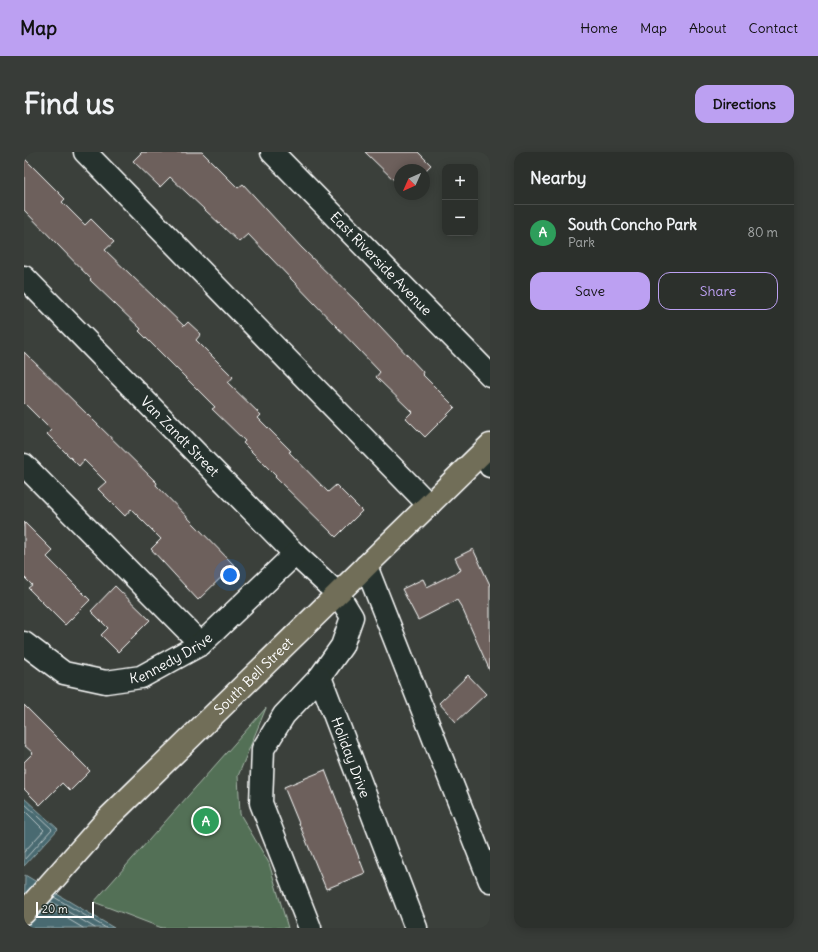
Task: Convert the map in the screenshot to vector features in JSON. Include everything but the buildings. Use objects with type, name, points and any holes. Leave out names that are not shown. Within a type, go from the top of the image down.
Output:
[{"type":"main road","name":"South Bell Street","points":[[24,913],[108,818],[429,505],[488,454]]},
{"type":"street","points":[[85,152],[429,505]]},
{"type":"street","name":"East Riverside Avenue","points":[[272,152],[490,375]]},
{"type":"street","name":"Van Zandt Street","points":[[24,277],[296,554],[338,594]]},
{"type":"street","points":[[24,465],[200,644]]},
{"type":"street","name":"Kennedy Drive","points":[[24,643],[64,674],[106,682],[141,677],[200,644],[296,554]]},
{"type":"street","points":[[366,566],[490,881]]},
{"type":"street","points":[[310,928],[261,803],[263,749],[284,715],[320,677],[342,646],[352,617],[338,594]]},
{"type":"street","name":"Holiday Drive","points":[[320,677],[416,928]]},
{"type":"green space","points":[[266,708],[238,776],[240,814],[269,863],[288,928],[162,928],[94,902]]},
{"type":"water","points":[[24,798],[58,829],[24,866]]},
{"type":"water","points":[[25,875],[114,928],[24,928]]},
{"type":"place","name":"South Concho Park","points":[[206,821]]}]
